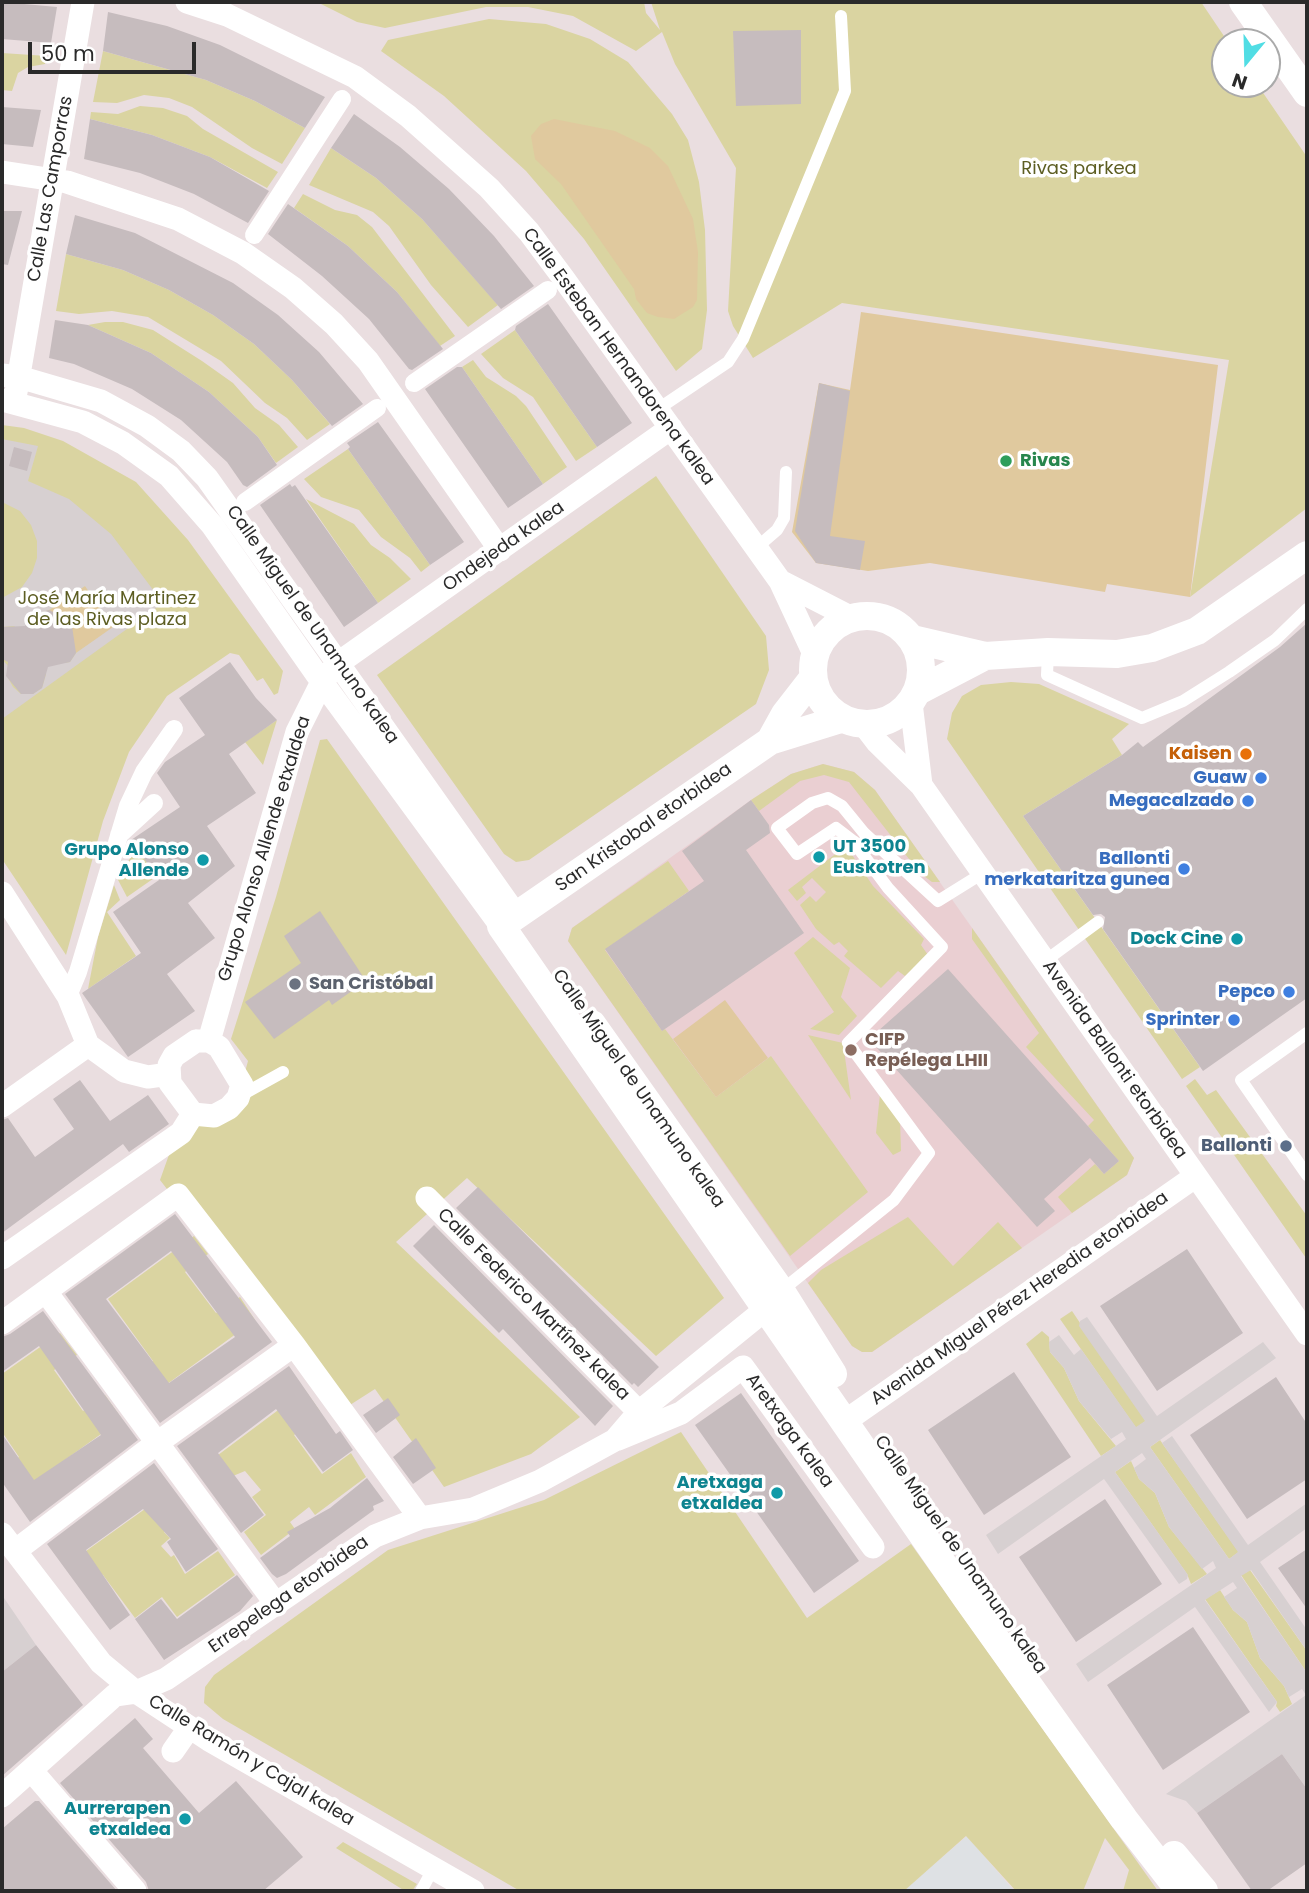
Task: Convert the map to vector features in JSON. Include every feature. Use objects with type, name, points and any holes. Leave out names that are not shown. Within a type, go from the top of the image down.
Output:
[{"type":"street","name":"Calle Las Camporras","points":[[8,401],[10,376],[52,180],[83,2]]},
{"type":"street","name":"Calle Esteban Hernandorena kalea","points":[[187,2],[227,15],[355,77],[456,156],[529,232],[780,581]]},
{"type":"street","points":[[1243,2],[1307,93]]},
{"type":"street","points":[[254,235],[342,99]]},
{"type":"street","points":[[2,172],[111,194],[178,219],[243,253],[293,288],[334,324],[368,361],[500,550]]},
{"type":"street","points":[[414,383],[548,290]]},
{"type":"street","name":"Calle Miguel de Unamuno kalea","points":[[10,376],[101,401],[147,426],[181,451],[232,511],[509,920],[773,1300],[1124,1819],[1180,1891]]},
{"type":"street","name":"Calle Miguel de Unamuno kalea","points":[[8,401],[83,422],[145,456],[169,476],[211,525],[322,682],[509,920]]},
{"type":"street","points":[[245,502],[377,408]]},
{"type":"street","name":"Ondejeda kalea","points":[[337,664],[500,550],[664,418]]},
{"type":"street","points":[[912,639],[985,656],[1048,652],[1117,654],[1167,644],[1220,616],[1307,555]]},
{"type":"street","points":[[780,581],[852,618]]},
{"type":"street","points":[[780,581],[814,666],[818,694],[827,708],[853,722],[882,723],[898,716],[914,697],[985,656]]},
{"type":"street","points":[[814,666],[822,638],[835,626],[852,618],[869,616],[885,619],[900,627],[912,639],[922,664],[914,697]]},
{"type":"street","name":"Grupo Alonso Allende etxaldea","points":[[209,1041],[297,732],[322,682],[337,664]]},
{"type":"street","name":"San Kristobal etorbidea","points":[[770,741],[814,666]]},
{"type":"street","name":"Avenida Ballonti etorbidea","points":[[914,697],[922,785]]},
{"type":"street","name":"San Kristobal etorbidea","points":[[509,920],[770,741],[853,722]]},
{"type":"street","name":"Avenida Ballonti etorbidea","points":[[853,722],[922,785],[1307,1335]]},
{"type":"street","points":[[68,996],[78,972],[117,837],[144,772],[174,729]]},
{"type":"street","points":[[117,837],[154,803]]},
{"type":"street","points":[[2,893],[68,996],[88,1045],[124,1070],[148,1077],[169,1074]]},
{"type":"street","points":[[196,1041],[209,1041],[219,1047],[242,1085],[238,1098],[229,1108],[214,1116],[193,1114],[174,1091],[169,1074],[169,1065],[184,1048],[196,1041]]},
{"type":"street","points":[[2,1106],[88,1045]]},
{"type":"street","points":[[2,1258],[181,1133],[193,1114]]},
{"type":"street","name":"Avenida Miguel Pérez Heredia etorbidea","points":[[852,1417],[1196,1176]]},
{"type":"street","points":[[2,1323],[178,1195],[294,1345],[420,1518]]},
{"type":"street","name":"Calle Federico Martínez kalea","points":[[427,1198],[639,1412]]},
{"type":"street","points":[[46,1292],[276,1604]]},
{"type":"street","name":"Errepelega etorbidea","points":[[2,1796],[115,1695],[136,1692],[166,1679],[375,1535],[420,1518],[473,1508],[540,1481],[615,1440],[639,1412],[773,1300]]},
{"type":"street","points":[[8,1543],[157,1443],[294,1345]]},
{"type":"street","name":"Aretxaga kalea","points":[[615,1440],[681,1413],[743,1367],[873,1546]]},
{"type":"street","name":"Calle Miguel de Unamuno kalea","points":[[852,1417],[1153,1827],[1205,1891]]},
{"type":"street","name":"Calle Ramón y Cajal kalea","points":[[8,1543],[100,1663],[136,1692],[189,1728],[473,1891]]},
{"type":"street","points":[[173,1751],[189,1728]]},
{"type":"street","points":[[31,1770],[135,1891]]},
{"type":"lane","points":[[664,418],[728,362],[743,339],[845,91],[841,16]]},
{"type":"lane","points":[[755,548],[777,530],[784,518],[786,472]]},
{"type":"lane","points":[[1048,652],[1046,675],[1142,718],[1183,701],[1229,672],[1275,640],[1307,609]]},
{"type":"lane","points":[[773,1300],[894,1200],[929,1153],[848,1043],[942,947],[888,888],[859,837],[842,806],[828,798],[813,803],[777,828],[797,854],[836,828],[859,837],[938,901],[983,873]]},
{"type":"lane","points":[[1045,961],[1098,922]]},
{"type":"lane","points":[[1307,1033],[1241,1080],[1307,1175]]},
{"type":"lane","points":[[238,1098],[283,1072]]},
{"type":"lane","points":[[421,1891],[433,1869]]},
{"type":"shaded area","points":[[554,119],[615,131],[650,148],[668,166],[693,219],[698,252],[697,300],[693,307],[674,319],[658,317],[647,313],[636,299],[634,289],[561,184],[535,159],[531,136],[541,124]]},
{"type":"shaded area","name":"Rivas","points":[[861,312],[1218,365],[1190,597],[1107,584],[1105,592],[930,563],[868,571],[816,563],[792,532],[819,383],[850,390]]},
{"type":"shaded area","points":[[2,439],[38,446],[28,481],[69,499],[111,534],[163,603],[2,719],[2,659],[8,666],[7,676],[13,687],[21,694],[33,694],[42,688],[46,674],[43,665],[70,662],[76,653],[113,627],[85,586],[49,610],[36,614],[29,622],[26,637],[14,626],[2,627],[2,598],[22,587],[32,573],[37,558],[37,541],[31,525],[20,511],[2,502]]},
{"type":"shaded area","points":[[85,586],[113,628],[59,664],[31,623]]},
{"type":"shaded area","name":"CIFP Repélega LHII","points":[[823,764],[854,772],[875,790],[1134,1158],[1127,1175],[872,1352],[862,1352],[852,1346],[568,941],[572,928],[751,800],[791,774]]},
{"type":"shaded area","points":[[725,1000],[768,1058],[716,1097],[673,1039]]},
{"type":"shaded area","points":[[1087,1317],[1157,1416],[1263,1342],[1276,1358],[1150,1447],[1229,1559],[1238,1552],[1162,1443],[1172,1436],[1248,1545],[1307,1503],[1307,1528],[1260,1562],[1307,1630],[1307,1651],[1251,1570],[1241,1576],[1307,1673],[1307,1789],[1282,1754],[1197,1813],[1186,1801],[1166,1794],[1306,1695],[1302,1689],[1289,1697],[1284,1686],[1260,1658],[1247,1622],[1233,1610],[1224,1597],[1237,1588],[1233,1582],[1205,1600],[1277,1702],[1269,1712],[1195,1607],[1088,1682],[1076,1664],[1216,1568],[1213,1561],[1202,1569],[1169,1527],[1155,1493],[1139,1479],[1134,1468],[1146,1459],[1142,1453],[1115,1472],[1188,1575],[1187,1579],[1179,1584],[1104,1479],[998,1554],[986,1535],[1126,1439],[1122,1432],[1111,1439],[1079,1401],[1064,1368],[1050,1352],[1049,1342],[1059,1335],[1074,1355],[1081,1349],[1136,1427],[1145,1421],[1079,1326],[1080,1321]]},
{"type":"shaded area","points":[[2,1595],[36,1645],[2,1672]]},
{"type":"shaded area","points":[[967,1836],[1014,1891],[903,1891]]},
{"type":"green space","name":"Rivas parkea","points":[[317,2],[644,2],[646,13],[660,30],[651,2],[1201,2],[1219,28],[1211,28],[1211,98],[1267,98],[1307,157],[1307,508],[1190,597],[1229,360],[842,303],[753,358],[733,326],[728,311],[736,168],[675,64],[662,32],[636,51],[573,16],[528,7],[486,7],[385,28],[357,22]]},
{"type":"green space","points":[[489,19],[546,24],[590,39],[628,62],[672,114],[688,140],[699,182],[705,230],[707,310],[702,349],[676,371],[584,239],[526,171],[444,96],[381,51],[388,40]]},
{"type":"green space","points":[[103,51],[206,80],[255,101],[305,128],[282,164],[252,148],[192,107],[169,98],[144,95],[117,103],[93,102]]},
{"type":"green space","points":[[2,53],[47,56],[45,64],[28,67],[18,73],[12,91],[2,90]]},
{"type":"green space","points":[[140,106],[163,108],[187,116],[203,129],[278,172],[267,188],[210,157],[152,135],[90,119],[91,112],[118,114]]},
{"type":"green space","points":[[331,148],[376,178],[422,219],[498,305],[468,327],[431,285],[389,226],[373,212],[309,185]]},
{"type":"green space","points":[[303,194],[335,210],[357,215],[372,227],[455,336],[440,346],[397,292],[348,246],[294,208]]},
{"type":"green space","points":[[66,254],[123,270],[169,290],[213,315],[254,344],[292,380],[330,424],[307,440],[287,418],[265,403],[221,361],[148,317],[112,311],[79,314],[56,311]]},
{"type":"green space","points":[[123,322],[153,330],[202,361],[233,383],[255,408],[279,425],[298,447],[276,463],[258,437],[209,392],[151,353],[88,325]]},
{"type":"green space","points":[[515,330],[597,447],[576,461],[533,397],[503,378],[481,354]]},
{"type":"green space","points":[[473,360],[486,377],[516,396],[526,406],[567,467],[543,484],[462,367]]},
{"type":"green space","name":"José María Martinez de las Rivas plaza","points":[[2,425],[24,428],[63,441],[136,482],[188,540],[283,671],[278,693],[274,695],[263,678],[257,681],[239,655],[230,653],[167,696],[129,752],[103,821],[66,955],[2,859]]},
{"type":"green space","points":[[348,449],[430,565],[421,572],[410,558],[381,537],[359,510],[321,497],[304,479]]},
{"type":"green space","points":[[656,476],[766,636],[769,670],[756,704],[529,860],[516,862],[504,854],[377,675]]},
{"type":"green space","points":[[306,499],[354,524],[371,545],[390,558],[411,579],[378,603]]},
{"type":"green space","points":[[1011,682],[1039,684],[1129,724],[1112,739],[1122,755],[1023,816],[1200,1067],[1182,1079],[947,739],[952,713],[962,696],[981,685]]},
{"type":"green space","points":[[277,720],[263,765],[245,742]]},
{"type":"green space","points":[[327,739],[724,1298],[656,1356],[467,1178],[396,1242],[580,1417],[531,1454],[444,1487],[375,1389],[339,1412],[160,1180],[186,1107],[214,1116],[238,1098],[248,1061],[231,1039],[276,897],[320,740]]},
{"type":"green space","points":[[823,764],[854,772],[875,790],[940,882],[932,882],[920,873],[849,782],[824,775],[800,781],[759,811],[751,800],[791,774]]},
{"type":"green space","points":[[846,846],[873,886],[924,939],[921,945],[928,955],[905,976],[898,971],[881,988],[844,956],[848,951],[839,942],[834,945],[816,929],[800,905],[810,896],[816,902],[826,892],[812,878],[802,887],[806,893],[797,901],[788,890]]},
{"type":"green space","points":[[137,848],[157,876],[127,897],[117,878]]},
{"type":"green space","points":[[668,861],[689,891],[605,950],[662,1031],[665,1029],[716,1097],[771,1056],[868,1192],[790,1256],[568,941],[572,928]]},
{"type":"green space","points":[[114,885],[120,900],[107,912],[136,956],[88,989],[98,937]]},
{"type":"green space","points":[[972,928],[1134,1158],[1127,1175],[1072,1213],[1058,1197],[1095,1164],[1104,1174],[1119,1161],[1088,1126],[1094,1120],[1026,1047],[1039,1033],[972,939]]},
{"type":"green space","points":[[813,937],[850,968],[841,997],[857,1016],[839,1035],[810,1029],[834,1012],[794,953]]},
{"type":"green space","points":[[808,1035],[843,1043],[851,1100]]},
{"type":"green space","points":[[1195,1079],[1207,1095],[1216,1090],[1307,1216],[1306,1258],[1186,1086]]},
{"type":"green space","points":[[880,1094],[900,1119],[901,1151],[893,1155],[876,1133]]},
{"type":"green space","points":[[908,1217],[953,1266],[998,1222],[1022,1248],[872,1352],[862,1352],[852,1346],[808,1283],[821,1270]]},
{"type":"green space","points":[[194,1236],[208,1254],[185,1272],[216,1313],[240,1297],[255,1320],[148,1398],[132,1376],[153,1361],[108,1299]]},
{"type":"green space","points":[[1072,1311],[1146,1421],[1136,1428],[1060,1319]]},
{"type":"green space","points":[[1042,1331],[1049,1337],[1050,1352],[1064,1368],[1079,1401],[1116,1446],[1101,1456],[1026,1344]]},
{"type":"green space","points":[[60,1333],[77,1355],[54,1370],[83,1411],[105,1395],[122,1419],[16,1495],[2,1476],[2,1470],[19,1457],[2,1432],[2,1374]]},
{"type":"green space","points":[[305,1390],[320,1411],[299,1426],[301,1430],[294,1435],[322,1474],[351,1453],[366,1477],[315,1515],[309,1507],[290,1522],[295,1529],[261,1555],[244,1532],[266,1515],[252,1497],[261,1490],[245,1471],[233,1476],[210,1461]]},
{"type":"green space","points":[[681,1432],[807,1618],[911,1544],[1158,1891],[1123,1891],[1129,1870],[1105,1838],[1083,1891],[1016,1891],[966,1836],[904,1891],[520,1891],[223,1719],[204,1703],[205,1687],[214,1675],[388,1550],[544,1500]]},
{"type":"green space","points":[[1160,1440],[1239,1552],[1229,1559],[1150,1447]]},
{"type":"green space","points":[[1131,1461],[1139,1479],[1155,1493],[1169,1527],[1207,1574],[1191,1584],[1187,1574],[1115,1472]]},
{"type":"green space","points":[[173,1489],[169,1528],[164,1532],[170,1538],[161,1546],[171,1557],[174,1555],[185,1574],[218,1551],[235,1575],[177,1617],[162,1597],[135,1618],[103,1575],[65,1566]]},
{"type":"green space","points":[[1250,1570],[1307,1651],[1307,1673],[1241,1575]]},
{"type":"green space","points":[[1220,1590],[1233,1610],[1247,1622],[1260,1658],[1284,1686],[1292,1704],[1280,1712],[1276,1706],[1277,1702],[1205,1599]]},
{"type":"green space","points":[[343,1842],[417,1884],[412,1891],[405,1891],[336,1848]]},
{"type":"building","points":[[2,2],[57,7],[51,43],[2,39]]},
{"type":"building","points":[[108,12],[167,26],[220,45],[325,97],[305,128],[255,101],[206,80],[103,51]]},
{"type":"building","points":[[801,30],[801,104],[736,106],[733,31]]},
{"type":"building","points":[[2,107],[41,110],[33,147],[2,144]]},
{"type":"building","points":[[354,114],[400,147],[449,189],[494,236],[534,286],[501,309],[422,219],[376,178],[331,148]]},
{"type":"building","points":[[90,119],[152,135],[210,157],[269,191],[248,223],[194,194],[140,173],[84,159]]},
{"type":"building","points":[[288,204],[348,246],[397,292],[443,349],[412,370],[409,369],[369,319],[322,276],[268,234]]},
{"type":"building","points":[[2,211],[22,211],[8,265],[2,264]]},
{"type":"building","points":[[75,215],[135,233],[233,283],[278,315],[319,352],[363,404],[332,426],[292,380],[254,344],[213,315],[169,290],[123,270],[66,254]]},
{"type":"building","points":[[548,304],[632,423],[597,447],[515,330],[516,326]]},
{"type":"building","points":[[55,320],[88,325],[151,353],[209,392],[258,437],[277,465],[247,487],[243,485],[227,462],[181,420],[132,389],[74,364],[49,358]]},
{"type":"building","points":[[457,367],[462,367],[543,484],[508,508],[425,389]]},
{"type":"building","points":[[819,383],[850,391],[830,536],[865,541],[860,570],[816,563],[795,531]]},
{"type":"building","points":[[378,422],[464,542],[430,565],[348,449],[350,447],[347,443]]},
{"type":"building","points":[[14,447],[32,452],[27,471],[9,466]]},
{"type":"building","points":[[290,484],[292,487],[295,485],[378,603],[344,627],[260,505]]},
{"type":"building","points":[[49,610],[65,618],[72,626],[76,653],[70,662],[48,667],[42,688],[33,694],[21,694],[6,676],[8,662],[2,659],[2,627],[25,626],[36,614]]},
{"type":"building","name":"Ballonti merkataritza gunea","points":[[1307,623],[1307,998],[1203,1071],[1103,929],[1105,917],[1101,914],[1093,915],[1023,816],[1122,755],[1138,742],[1143,747],[1280,647]]},
{"type":"building","name":"Grupo Alonso Allende","points":[[230,662],[256,698],[277,720],[229,754],[256,793],[207,826],[235,866],[188,903],[215,938],[167,974],[195,1011],[128,1057],[82,993],[141,953],[113,912],[159,880],[131,840],[180,807],[157,773],[165,762],[205,735],[179,698]]},
{"type":"building","points":[[751,800],[769,825],[770,833],[746,850],[804,933],[662,1031],[605,949],[704,881],[682,851]]},
{"type":"building","points":[[320,911],[366,981],[332,1005],[329,1000],[274,1039],[245,1002],[301,963],[284,936]]},
{"type":"building","points":[[948,969],[1119,1161],[1104,1174],[1090,1158],[1044,1199],[1055,1211],[1037,1227],[869,1039]]},
{"type":"building","points":[[80,1080],[110,1121],[148,1095],[169,1124],[129,1152],[123,1144],[2,1233],[2,1120],[8,1118],[35,1157],[74,1129],[53,1099]]},
{"type":"building","points":[[478,1187],[659,1367],[638,1387],[634,1383],[632,1385],[456,1208]]},
{"type":"building","points":[[175,1214],[272,1342],[160,1423],[65,1294]],"holes":[[[171,1251],[235,1337],[169,1383],[106,1299]]]},
{"type":"building","points":[[434,1225],[613,1406],[595,1426],[503,1329],[499,1333],[413,1246]]},
{"type":"building","points":[[1187,1249],[1243,1333],[1157,1391],[1100,1306]]},
{"type":"building","points":[[43,1311],[138,1440],[30,1522],[2,1482],[2,1434],[34,1480],[101,1435],[39,1346],[2,1372],[2,1337]]},
{"type":"building","points":[[289,1366],[336,1434],[340,1431],[353,1450],[323,1472],[276,1409],[218,1453],[264,1515],[241,1533],[177,1446]]},
{"type":"building","points":[[1014,1372],[1071,1457],[984,1515],[928,1430]]},
{"type":"building","points":[[1276,1377],[1307,1424],[1307,1479],[1247,1519],[1190,1435]]},
{"type":"building","name":"Aretxaga etxaldea","points":[[741,1393],[859,1561],[814,1593],[695,1425]]},
{"type":"building","points":[[388,1398],[400,1415],[376,1433],[363,1415]]},
{"type":"building","points":[[416,1438],[436,1468],[413,1484],[393,1457]]},
{"type":"building","points":[[154,1463],[218,1549],[186,1572],[167,1542],[171,1539],[143,1509],[86,1550],[130,1615],[110,1630],[47,1544]]},
{"type":"building","points":[[367,1478],[384,1501],[373,1506],[374,1510],[286,1574],[277,1578],[272,1574],[260,1558],[290,1536],[287,1532],[330,1508]]},
{"type":"building","points":[[1105,1499],[1162,1584],[1076,1642],[1019,1557]]},
{"type":"building","points":[[1307,1549],[1307,1609],[1278,1568]]},
{"type":"building","points":[[237,1575],[253,1596],[240,1611],[164,1660],[135,1619],[161,1599],[177,1619]]},
{"type":"building","points":[[1193,1627],[1250,1712],[1163,1770],[1107,1685]]},
{"type":"building","points":[[36,1645],[83,1705],[2,1776],[2,1672]]},
{"type":"building","points":[[135,1718],[153,1739],[143,1748],[199,1813],[236,1781],[303,1857],[263,1891],[149,1891],[146,1882],[60,1783]]},
{"type":"building","points":[[1282,1754],[1307,1789],[1307,1863],[1267,1891],[1252,1891],[1197,1813]]},
{"type":"building","points":[[35,1801],[39,1801],[117,1891],[2,1891],[2,1829]]},
{"type":"place","name":"Rivas","points":[[1006,461]]},
{"type":"place","name":"Kaisen","points":[[1246,754]]},
{"type":"place","name":"Guaw","points":[[1261,778]]},
{"type":"place","name":"Megacalzado","points":[[1248,801]]},
{"type":"place","name":"UT 3500 Euskotren","points":[[819,857]]},
{"type":"place","name":"Grupo Alonso Allende","points":[[203,860]]},
{"type":"place","name":"Ballonti merkataritza gunea","points":[[1184,869]]},
{"type":"place","name":"Dock Cine","points":[[1237,939]]},
{"type":"place","name":"San Cristóbal","points":[[295,984]]},
{"type":"place","name":"Pepco","points":[[1289,992]]},
{"type":"place","name":"Sprinter","points":[[1234,1020]]},
{"type":"place","name":"CIFP Repélega LHII","points":[[851,1050]]},
{"type":"place","name":"Ballonti","points":[[1286,1146]]},
{"type":"place","name":"Aretxaga etxaldea","points":[[777,1493]]},
{"type":"place","name":"Aurrerapen etxaldea","points":[[185,1819]]}]
